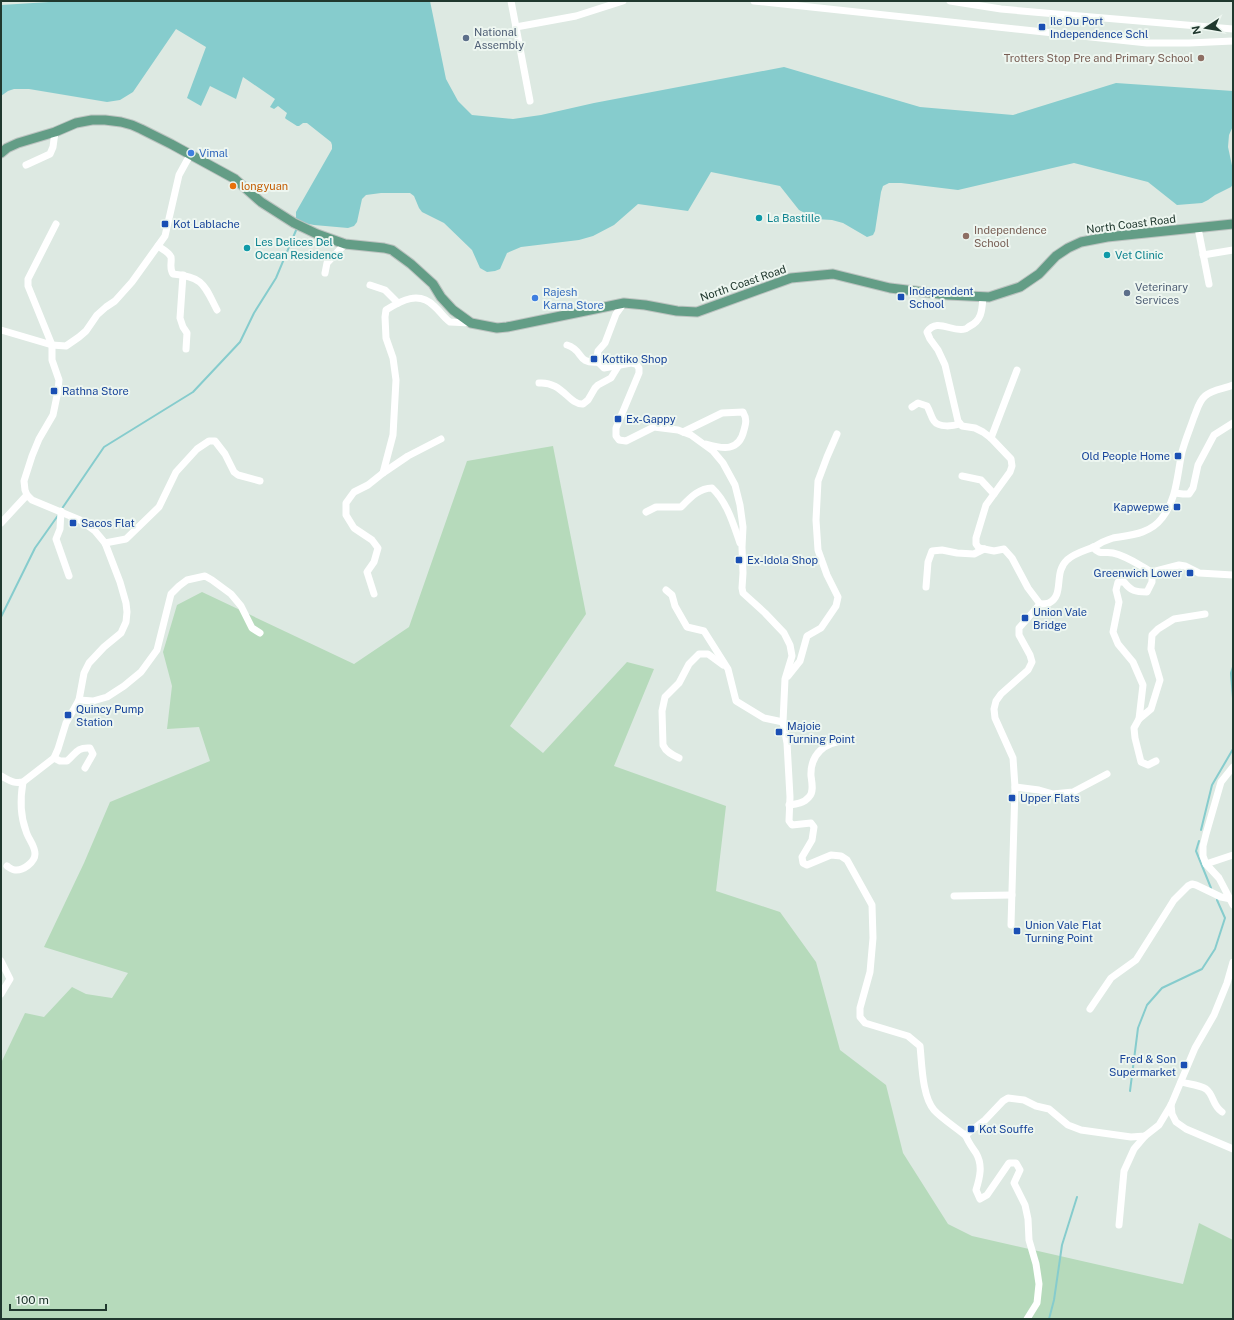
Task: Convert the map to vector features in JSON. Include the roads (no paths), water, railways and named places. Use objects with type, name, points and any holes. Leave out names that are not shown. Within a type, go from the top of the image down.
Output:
[{"type":"main road","name":"North Coast Road","points":[[1,153],[18,143],[55,132],[76,123],[92,120],[121,122],[141,129],[235,179],[261,202],[298,225],[317,234],[346,244],[384,248],[397,254],[433,284],[441,297],[453,310],[470,323],[497,328],[624,302],[677,311],[697,312],[791,278],[833,274],[890,288],[948,295],[989,297],[1020,287],[1039,274],[1056,256],[1081,242],[1107,237],[1233,224]]},
{"type":"street","points":[[511,1],[530,101]]},
{"type":"street","points":[[516,27],[576,16],[600,4],[623,1]]},
{"type":"street","points":[[754,1],[1148,43],[1233,41]]},
{"type":"street","points":[[950,1],[1033,12],[1233,29]]},
{"type":"street","points":[[26,165],[50,154],[53,147],[55,132]]},
{"type":"street","points":[[1,330],[52,346],[66,346],[86,331],[97,315],[115,301],[132,282],[165,236],[179,175],[190,155]]},
{"type":"street","points":[[1,776],[11,782],[22,782],[54,758],[66,723],[79,700],[84,673],[89,663],[104,647],[121,633],[126,622],[126,604],[105,543],[95,531],[80,520],[61,510],[32,500],[24,490],[24,481],[32,456],[39,438],[53,415],[58,391],[59,380],[52,360],[52,346],[28,286],[28,279],[56,224]]},
{"type":"street","points":[[1198,228],[1209,284]]},
{"type":"street","points":[[324,273],[327,263],[346,244]]},
{"type":"street","points":[[158,246],[169,254],[171,258],[171,271],[174,274],[195,278],[205,287],[217,310]]},
{"type":"street","points":[[1203,255],[1233,250]]},
{"type":"street","points":[[184,275],[180,318],[187,333],[186,350]]},
{"type":"street","points":[[370,286],[385,290],[398,303]]},
{"type":"street","points":[[384,473],[393,435],[396,380],[393,358],[386,338],[384,317],[386,310],[398,303],[419,297],[427,299],[450,322],[470,323]]},
{"type":"street","points":[[960,424],[945,365],[938,350],[926,332],[931,327],[939,325],[957,330],[964,330],[977,322],[982,310],[983,297]]},
{"type":"street","points":[[624,302],[616,314],[605,343],[598,351],[597,357],[598,362],[604,368],[631,363],[636,364],[639,368],[639,373],[616,428],[616,436],[619,440],[626,441],[654,427],[678,430],[691,435],[713,451],[723,463],[735,485],[743,527],[743,593],[766,613],[784,633],[790,645],[792,656],[785,679],[783,722],[787,743],[790,805],[789,821],[792,826],[811,823],[814,827],[812,840],[802,857],[803,863],[807,865],[831,855],[841,856],[847,860],[872,905],[873,938],[870,972],[860,1008],[860,1017],[865,1023],[908,1036],[920,1046],[928,1098],[934,1110],[966,1136],[978,1156],[980,1164],[980,1177],[976,1190],[980,1199],[987,1195],[1008,1163],[1016,1163],[1020,1170],[1014,1183],[1025,1205],[1028,1219],[1029,1240],[1036,1264],[1039,1284],[1036,1303],[1027,1319]]},
{"type":"street","points":[[567,344],[575,348],[584,361],[589,363],[598,362]]},
{"type":"street","points":[[539,383],[546,382],[553,385],[559,388],[576,404],[583,404],[588,400],[598,385],[611,378],[619,365]]},
{"type":"street","points":[[992,438],[1017,370]]},
{"type":"street","points":[[1011,925],[1015,787],[1013,758],[995,718],[994,709],[996,701],[1001,694],[1028,670],[1032,662],[1030,654],[1019,635],[1019,628],[1040,604],[1049,603],[1058,592],[1059,574],[1062,566],[1077,552],[1093,547],[1102,542],[1147,532],[1162,519],[1175,493],[1182,450],[1198,405],[1204,396],[1214,390],[1233,385]]},
{"type":"street","points":[[912,407],[918,403],[927,406],[937,424],[945,426],[960,424],[962,426],[979,430],[992,438],[1011,458],[1012,466],[1010,472],[986,505],[976,538],[976,544],[979,548],[994,551],[1004,549],[1012,558],[1028,588],[1040,604]]},
{"type":"street","points":[[683,432],[722,413],[743,412],[746,418],[743,433],[739,442],[733,446],[722,448],[703,444]]},
{"type":"street","points":[[1175,493],[1189,494],[1198,465],[1214,435],[1233,423]]},
{"type":"street","points":[[785,679],[800,661],[807,636],[821,628],[836,606],[838,597],[827,575],[818,550],[816,520],[818,481],[837,434]]},
{"type":"street","points":[[374,594],[367,572],[374,562],[378,548],[372,540],[354,528],[346,515],[346,503],[354,492],[368,485],[408,456],[441,439]]},
{"type":"street","points":[[105,543],[126,539],[158,507],[176,472],[197,449],[209,440],[215,441],[225,454],[234,472],[238,475],[260,482]]},
{"type":"street","points":[[962,476],[981,480],[994,494]]},
{"type":"street","points":[[646,512],[656,507],[681,507],[705,488],[712,488],[722,498],[742,547]]},
{"type":"street","points":[[1,523],[26,494]]},
{"type":"street","points":[[61,510],[60,529],[56,539],[68,576]]},
{"type":"street","points":[[1093,547],[1096,552],[1112,553],[1126,558],[1152,572],[1178,565],[1186,566],[1199,573],[1233,575]]},
{"type":"street","points":[[926,587],[928,562],[932,552],[942,550],[974,554],[984,549]]},
{"type":"street","points":[[1139,719],[1143,685],[1133,662],[1118,644],[1113,632],[1119,602],[1116,590],[1118,582],[1124,582],[1130,589],[1139,592],[1147,592],[1152,582],[1152,572]]},
{"type":"street","points":[[79,700],[93,701],[107,697],[124,686],[141,672],[157,650],[171,594],[178,586],[187,580],[205,576],[212,580],[231,594],[241,606],[252,628],[260,633]]},
{"type":"street","points":[[666,590],[672,595],[687,628],[704,631],[728,669],[736,701],[764,718],[783,722]]},
{"type":"street","points":[[1156,761],[1148,765],[1141,762],[1136,745],[1134,728],[1139,719],[1151,709],[1160,680],[1151,650],[1152,635],[1158,629],[1174,619],[1205,614]]},
{"type":"street","points":[[679,758],[671,755],[663,745],[662,710],[665,697],[679,683],[689,664],[699,654],[708,654],[728,669]]},
{"type":"street","points":[[790,805],[804,802],[810,797],[812,792],[812,767],[822,748],[835,741],[845,740]]},
{"type":"street","points":[[54,758],[60,761],[67,761],[77,750],[90,748],[93,754],[85,768]]},
{"type":"street","points":[[1232,902],[1219,878],[1206,864],[1203,856],[1203,846],[1221,782],[1233,767]]},
{"type":"street","points":[[1015,787],[1039,790],[1053,794],[1074,792],[1107,774]]},
{"type":"street","points":[[7,866],[13,870],[22,869],[32,862],[35,855],[33,845],[26,833],[21,815],[20,802],[22,782]]},
{"type":"street","points":[[1206,864],[1233,855]]},
{"type":"street","points":[[1090,1009],[1111,978],[1136,960],[1174,900],[1188,886],[1192,884],[1196,885],[1232,902]]},
{"type":"street","points":[[954,896],[1012,896]]},
{"type":"street","points":[[1,961],[10,979],[1,994]]},
{"type":"street","points":[[1120,1225],[1124,1171],[1134,1149],[1145,1136],[1159,1125],[1171,1105],[1195,1048],[1214,1015],[1228,983],[1233,962]]},
{"type":"street","points":[[1181,1082],[1202,1087],[1207,1090],[1217,1108],[1222,1112]]},
{"type":"street","points":[[966,1136],[1008,1098],[1024,1100],[1036,1106],[1049,1109],[1068,1126],[1081,1130],[1131,1137],[1145,1136]]},
{"type":"street","points":[[1171,1105],[1172,1114],[1176,1122],[1186,1129],[1233,1149]]},
{"type":"water","points":[[65,1],[430,1],[446,79],[458,101],[472,115],[513,119],[541,115],[594,103],[784,67],[920,107],[1013,115],[1116,83],[1233,91],[1233,126],[1229,135],[1228,147],[1233,170],[1233,184],[1231,187],[1202,203],[1177,205],[1148,182],[1074,163],[958,190],[901,183],[889,183],[883,186],[881,192],[875,231],[873,235],[867,237],[843,223],[832,220],[816,219],[799,210],[780,186],[711,172],[688,211],[638,204],[614,225],[593,236],[579,240],[521,247],[507,253],[500,269],[487,272],[480,268],[472,250],[444,223],[422,212],[414,196],[410,193],[381,193],[366,195],[362,199],[357,222],[354,226],[348,228],[299,222],[296,218],[296,212],[332,149],[331,142],[307,123],[297,126],[286,119],[287,113],[278,106],[274,109],[270,107],[275,99],[243,77],[236,99],[210,86],[201,106],[187,98],[206,47],[176,29],[133,92],[120,100],[107,102],[29,89],[14,89],[1,96],[1,5]]},
{"type":"waterway","points":[[61,510],[104,447],[193,392],[240,342],[254,313],[276,278],[297,228]]},
{"type":"waterway","points":[[1,617],[35,548],[59,514]]},
{"type":"waterway","points":[[1233,667],[1231,673],[1233,698]]},
{"type":"waterway","points":[[1201,830],[1212,785],[1233,749]]},
{"type":"waterway","points":[[1199,841],[1196,851],[1211,888]]},
{"type":"waterway","points":[[1130,1091],[1138,1028],[1147,1005],[1162,988],[1202,969],[1215,949],[1225,918],[1217,900]]},
{"type":"waterway","points":[[1049,1319],[1054,1300],[1062,1245],[1077,1197]]},
{"type":"place","name":"Ile Du Port Independence Schl","points":[[1042,27]]},
{"type":"place","name":"National Assembly","points":[[466,38]]},
{"type":"place","name":"Trotters Stop Pre and Primary School","points":[[1201,58]]},
{"type":"place","name":"Vimal","points":[[191,153]]},
{"type":"place","name":"longyuan","points":[[233,186]]},
{"type":"place","name":"La Bastille","points":[[759,218]]},
{"type":"place","name":"Kot Lablache","points":[[165,224]]},
{"type":"place","name":"Independence School","points":[[966,236]]},
{"type":"place","name":"Les Delices Del Ocean Residence","points":[[247,248]]},
{"type":"place","name":"Vet Clinic","points":[[1107,255]]},
{"type":"place","name":"Veterinary Services","points":[[1127,293]]},
{"type":"place","name":"Independent School","points":[[901,297]]},
{"type":"place","name":"Rajesh Karna Store","points":[[535,298]]},
{"type":"place","name":"Kottiko Shop","points":[[594,359]]},
{"type":"place","name":"Rathna Store","points":[[54,391]]},
{"type":"place","name":"Ex-Gappy","points":[[618,419]]},
{"type":"place","name":"Old People Home","points":[[1178,456]]},
{"type":"place","name":"Kapwepwe","points":[[1177,507]]},
{"type":"place","name":"Sacos Flat","points":[[73,523]]},
{"type":"place","name":"Ex-Idola Shop","points":[[739,560]]},
{"type":"place","name":"Greenwich Lower","points":[[1190,573]]},
{"type":"place","name":"Union Vale Bridge","points":[[1025,618]]},
{"type":"place","name":"Quincy Pump Station","points":[[68,715]]},
{"type":"place","name":"Majoie Turning Point","points":[[779,732]]},
{"type":"place","name":"Upper Flats","points":[[1012,798]]},
{"type":"place","name":"Union Vale Flat Turning Point","points":[[1017,931]]},
{"type":"place","name":"Fred & Son Supermarket","points":[[1184,1065]]},
{"type":"place","name":"Kot Souffe","points":[[971,1129]]}]
